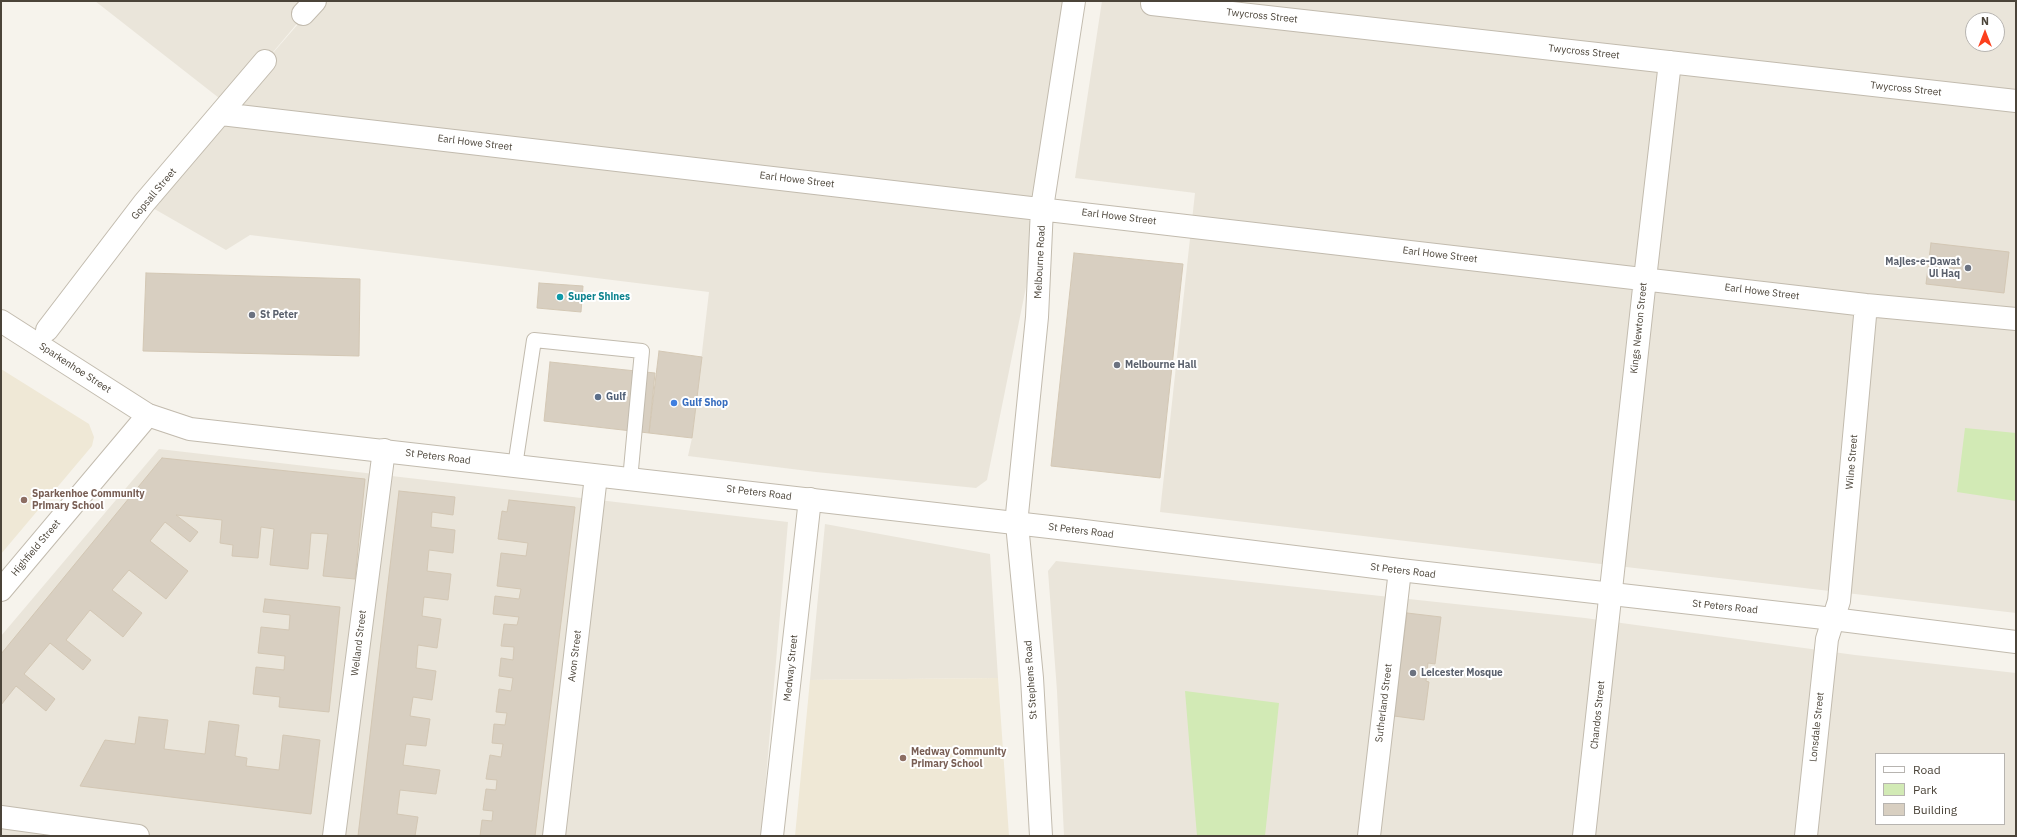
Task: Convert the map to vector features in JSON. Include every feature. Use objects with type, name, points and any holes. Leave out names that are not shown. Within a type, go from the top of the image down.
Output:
[{"type":"street","name":"Melbourne Road","points":[[1016,524],[1037,317],[1042,208],[1074,1]]},
{"type":"street","name":"Twycross Street","points":[[1152,4],[2016,101]]},
{"type":"street","name":"Gopsall Street","points":[[47,330],[144,203],[265,61]]},
{"type":"street","name":"Kings Newton Street","points":[[1611,595],[1670,62]]},
{"type":"street","name":"Earl Howe Street","points":[[221,114],[1645,278],[1866,305],[2016,319]]},
{"type":"street","name":"Wilne Street","points":[[1833,619],[1839,601],[1866,305]]},
{"type":"street","name":"Sparkenhoe Street","points":[[1,321],[148,415]]},
{"type":"street","name":"St Peters Road","points":[[148,415],[190,429],[384,450],[630,480],[810,499],[1611,595],[1833,619],[2016,642]]},
{"type":"street","name":"Highfield Street","points":[[1,590],[148,415]]},
{"type":"street","name":"Welland Street","points":[[334,836],[384,450]]},
{"type":"street","name":"Avon Street","points":[[554,836],[596,476]]},
{"type":"street","name":"Medway Street","points":[[772,836],[810,499]]},
{"type":"street","name":"St Stephens Road","points":[[1016,524],[1032,678],[1041,836]]},
{"type":"street","name":"Sutherland Street","points":[[1369,836],[1400,570]]},
{"type":"street","name":"Chandos Street","points":[[1584,836],[1611,595]]},
{"type":"street","name":"Lonsdale Street","points":[[1806,836],[1827,639],[1833,619]]},
{"type":"street","points":[[1,816],[138,836]]},
{"type":"lane","points":[[515,466],[534,340],[642,351],[630,480]]},
{"type":"shaded area","points":[[95,1],[316,1],[247,83],[318,1],[1071,1],[1042,208],[987,480],[976,488],[816,472],[688,456],[692,438],[709,292],[250,235],[226,250],[144,203],[228,105]]},
{"type":"shaded area","points":[[1102,1],[2016,1],[2016,613],[1160,512],[1195,193],[1075,178]]},
{"type":"shaded area","name":"Sparkenhoe Community Primary School","points":[[1,369],[89,424],[94,437],[92,446],[1,554]]},
{"type":"shaded area","points":[[159,449],[788,522],[761,836],[1,836],[1,636]]},
{"type":"shaded area","points":[[825,524],[990,554],[998,678],[810,680]]},
{"type":"shaded area","points":[[1056,561],[1585,618],[1855,655],[2016,673],[2016,836],[1064,836],[1057,691],[1048,571]]},
{"type":"shaded area","name":"Medway Community Primary School","points":[[998,678],[1009,836],[795,836],[810,680]]},
{"type":"green space","points":[[1965,428],[2016,433],[2016,501],[1957,492]]},
{"type":"green space","points":[[1185,691],[1279,703],[1265,836],[1197,836]]},
{"type":"building","name":"Majles-e-Dawat Ul Haq","points":[[1931,243],[2009,252],[2004,293],[1926,284]]},
{"type":"building","name":"Melbourne Hall","points":[[1074,253],[1183,264],[1160,478],[1051,466]]},
{"type":"building","name":"St Peter","points":[[146,273],[360,279],[359,356],[143,351]]},
{"type":"building","name":"Super Shines","points":[[539,283],[583,286],[581,312],[537,308]]},
{"type":"building","name":"Gulf Shop","points":[[659,351],[702,357],[692,438],[649,433]]},
{"type":"building","points":[[550,362],[655,373],[649,433],[544,421]]},
{"type":"building","points":[[162,458],[365,479],[355,579],[323,576],[328,534],[311,533],[308,569],[270,565],[274,529],[261,527],[258,558],[232,556],[233,545],[220,543],[222,520],[176,515],[198,532],[190,542],[165,522],[150,541],[188,571],[166,599],[129,570],[112,590],[142,613],[123,637],[90,610],[66,640],[91,660],[83,670],[50,643],[24,674],[55,699],[46,711],[16,686],[1,705],[1,654]]},
{"type":"building","points":[[399,491],[455,497],[453,515],[432,512],[431,527],[455,530],[453,553],[429,550],[427,571],[451,574],[448,600],[424,597],[422,616],[441,619],[437,648],[418,645],[416,668],[436,671],[432,700],[413,697],[410,716],[430,719],[426,746],[406,744],[403,765],[440,770],[436,794],[400,790],[397,814],[418,817],[415,836],[358,836]]},
{"type":"building","points":[[509,500],[575,507],[535,836],[480,836],[482,820],[492,821],[493,811],[483,810],[486,789],[496,790],[497,780],[486,779],[490,755],[501,757],[503,744],[492,743],[494,724],[505,725],[507,713],[496,712],[499,689],[511,691],[513,678],[499,676],[501,658],[513,660],[514,647],[501,646],[504,624],[517,625],[519,617],[493,614],[495,596],[519,599],[521,589],[497,586],[501,553],[526,556],[528,543],[498,539],[502,511],[507,512]]},
{"type":"building","points":[[265,599],[340,607],[329,712],[279,707],[280,697],[253,694],[256,667],[284,670],[285,656],[258,653],[261,627],[289,630],[290,615],[263,612]]},
{"type":"building","name":"Leicester Mosque","points":[[1407,613],[1441,617],[1435,664],[1428,663],[1426,681],[1429,682],[1424,720],[1394,716]]},
{"type":"building","points":[[139,717],[168,720],[164,749],[205,754],[209,721],[239,725],[235,756],[247,758],[246,766],[279,770],[283,735],[320,740],[311,814],[80,786],[105,740],[135,744]]},
{"type":"place","name":"Majles-e-Dawat Ul Haq","points":[[1968,268]]},
{"type":"place","name":"Super Shines","points":[[560,297]]},
{"type":"place","name":"St Peter","points":[[252,315]]},
{"type":"place","name":"Melbourne Hall","points":[[1117,365]]},
{"type":"place","name":"Gulf","points":[[598,397]]},
{"type":"place","name":"Gulf Shop","points":[[674,403]]},
{"type":"place","name":"Sparkenhoe Community Primary School","points":[[24,500]]},
{"type":"place","name":"Leicester Mosque","points":[[1413,673]]},
{"type":"place","name":"Medway Community Primary School","points":[[903,758]]}]
